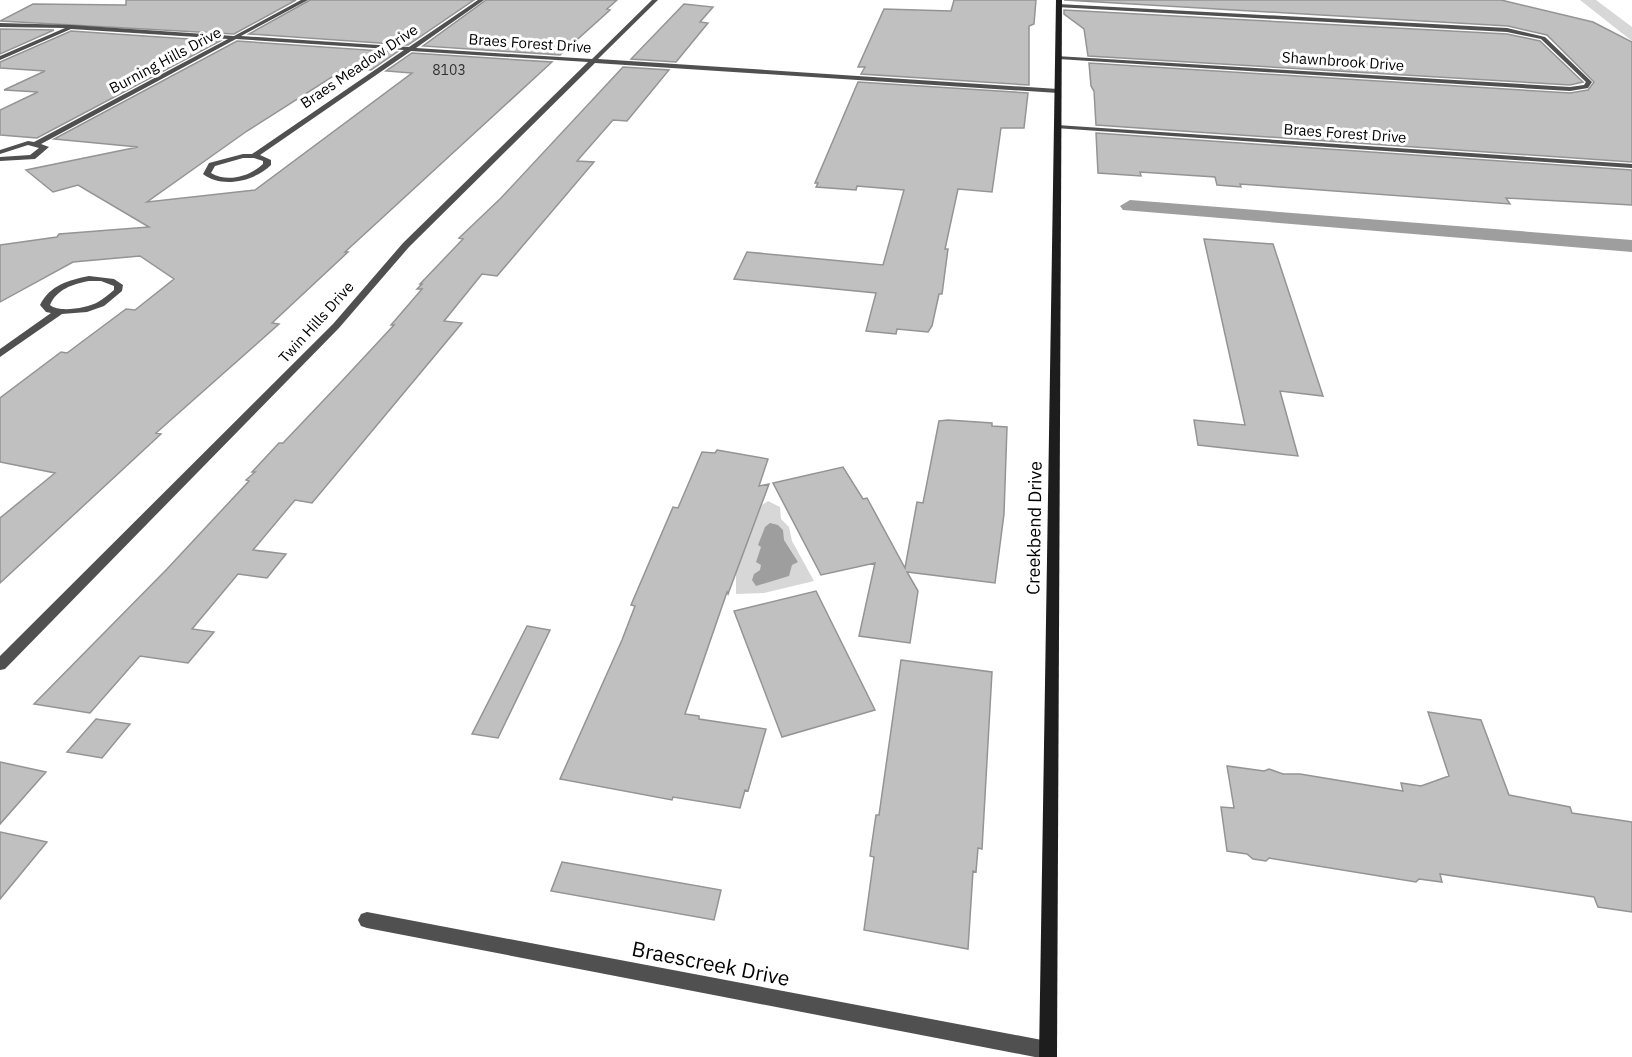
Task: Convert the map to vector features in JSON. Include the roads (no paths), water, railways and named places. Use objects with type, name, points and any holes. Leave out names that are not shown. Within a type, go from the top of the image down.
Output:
[{"type":"street","name":"Burning Hills Drive","points":[[0,152],[19,145],[37,143],[305,0]]},
{"type":"street","name":"Braes Meadow Drive","points":[[254,156],[267,160],[263,169],[255,174],[220,179],[207,174],[207,170],[220,161],[254,156],[480,0]]},
{"type":"street","name":"Twin Hills Drive","points":[[0,665],[336,326],[406,244],[655,0]]},
{"type":"street","name":"Creekbend Drive","points":[[1047,1053],[1059,3]]},
{"type":"street","name":"Shawnbrook Drive","points":[[1058,57],[1570,89],[1586,87],[1589,82],[1543,38],[1508,30],[1059,3]]},
{"type":"street","name":"Braes Forest Drive","points":[[0,25],[72,27],[410,48],[1058,91]]},
{"type":"street","points":[[0,58],[72,27]]},
{"type":"street","name":"Braes Forest Drive","points":[[1057,127],[1632,166]]},
{"type":"street","name":"Burning Hills Drive","points":[[0,159],[23,159],[40,153],[45,147],[37,143]]},
{"type":"street","points":[[0,354],[59,312],[87,309],[101,304],[118,291],[118,285],[104,279],[64,286],[53,292],[45,305],[50,310],[59,312]]},
{"type":"street","name":"Braescreek Drive","points":[[367,921],[1047,1053]]},
{"type":"waterway","points":[[1130,206],[1632,246]]}]
